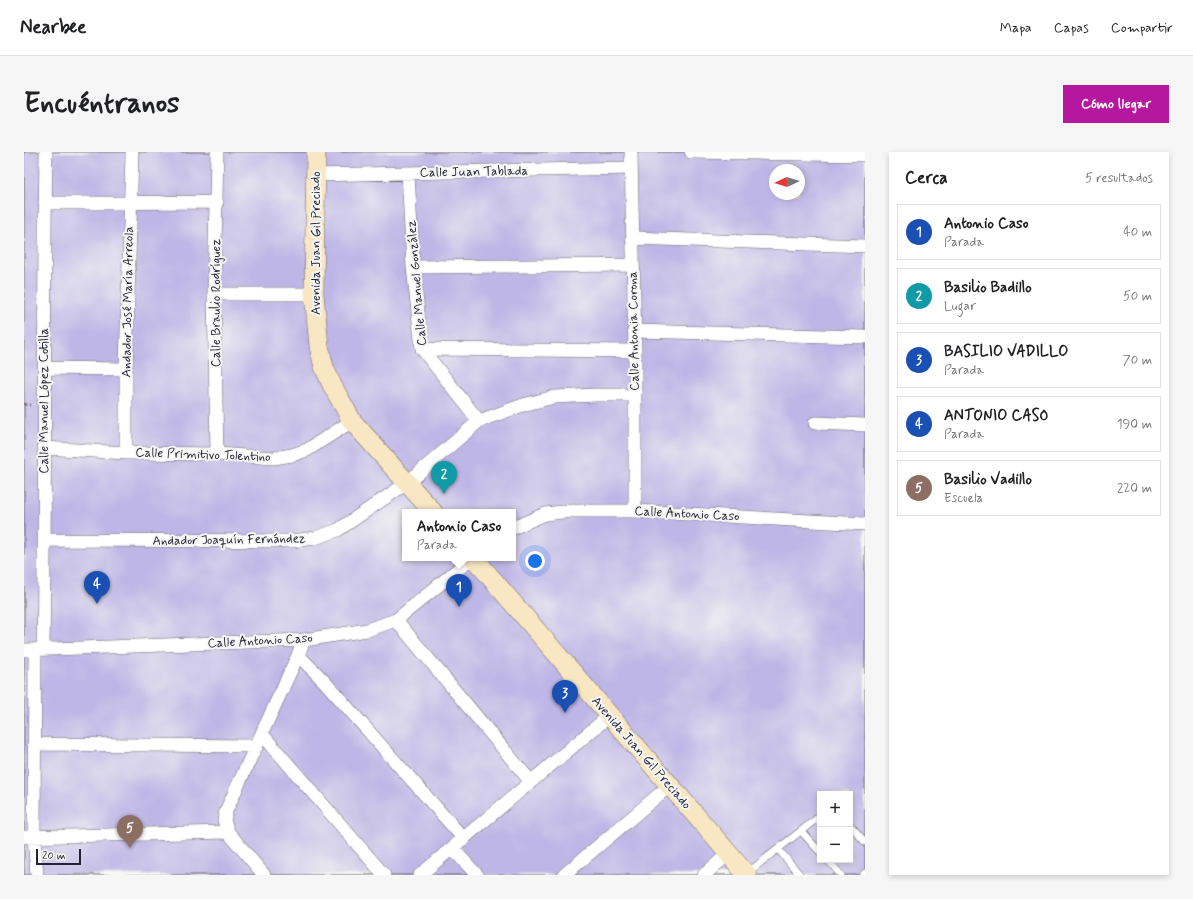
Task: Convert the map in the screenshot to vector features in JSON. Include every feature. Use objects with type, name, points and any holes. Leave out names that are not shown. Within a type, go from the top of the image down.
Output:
[{"type":"street","name":"Calle Manuel López Cotilla","points":[[37,875],[29,837],[34,744],[34,650],[45,540],[44,368],[46,152]]},
{"type":"street","name":"Andador José María Arreola","points":[[126,453],[126,369],[132,152]]},
{"type":"street","name":"Calle Braulio Rodríguez","points":[[217,152],[214,294],[218,454]]},
{"type":"street","name":"Avenida Juan Gil Preciado","points":[[316,152],[314,294],[319,346],[324,367],[352,421],[430,509]]},
{"type":"street","name":"Calle Antonia Corona","points":[[631,152],[635,395],[635,511]]},
{"type":"street","points":[[691,152],[865,155]]},
{"type":"street","name":"Calle Juan Tablada","points":[[316,175],[631,168]]},
{"type":"street","name":"Calle Manuel González","points":[[408,173],[413,267],[422,349],[479,421]]},
{"type":"street","points":[[45,203],[217,202]]},
{"type":"street","points":[[632,238],[865,246]]},
{"type":"street","points":[[413,267],[633,265]]},
{"type":"street","points":[[214,294],[314,294]]},
{"type":"street","points":[[634,331],[865,337]]},
{"type":"street","points":[[422,349],[634,351]]},
{"type":"street","points":[[44,368],[126,369]]},
{"type":"street","name":"Andador Joaquín Fernández","points":[[45,540],[292,542],[315,538],[338,530],[407,483],[479,421],[523,405],[554,397],[635,395]]},
{"type":"street","name":"Calle Primitivo Tolentino","points":[[44,448],[126,453],[218,454],[274,458],[292,455],[307,450],[352,421]]},
{"type":"street","points":[[815,423],[865,425]]},
{"type":"street","name":"Calle Antonio Caso","points":[[516,527],[545,514],[571,511],[635,511],[865,524]]},
{"type":"street","name":"Calle Antonio Caso","points":[[34,650],[304,640],[367,630],[396,620],[469,561]]},
{"type":"street","name":"Avenida Juan Gil Preciado","points":[[476,561],[746,875]]},
{"type":"street","points":[[396,620],[531,782]]},
{"type":"street","points":[[264,875],[226,826],[226,811],[257,746],[304,640]]},
{"type":"street","points":[[298,656],[324,681],[464,838]]},
{"type":"street","points":[[420,875],[609,716]]},
{"type":"street","points":[[262,734],[384,875]]},
{"type":"street","points":[[34,744],[257,746]]},
{"type":"street","points":[[564,875],[669,786]]},
{"type":"street","points":[[29,837],[226,826]]},
{"type":"street","points":[[452,848],[477,875]]},
{"type":"street","points":[[704,875],[728,854]]},
{"type":"lane","points":[[746,875],[817,818]]},
{"type":"lane","points":[[852,827],[865,842]]},
{"type":"lane","points":[[802,831],[817,848]]},
{"type":"lane","points":[[778,849],[800,875]]},
{"type":"lane","points":[[831,863],[841,875]]},
{"type":"building","points":[[24,152],[865,152],[865,875],[24,875]]},
{"type":"place","name":"Basilio Badillo","points":[[444,494]]},
{"type":"place","name":"ANTONIO CASO","points":[[97,604]]},
{"type":"place","name":"Antonio Caso","points":[[459,607]]},
{"type":"place","name":"BASILIO VADILLO","points":[[565,713]]},
{"type":"place","name":"Basilio Vadillo","points":[[130,848]]}]
